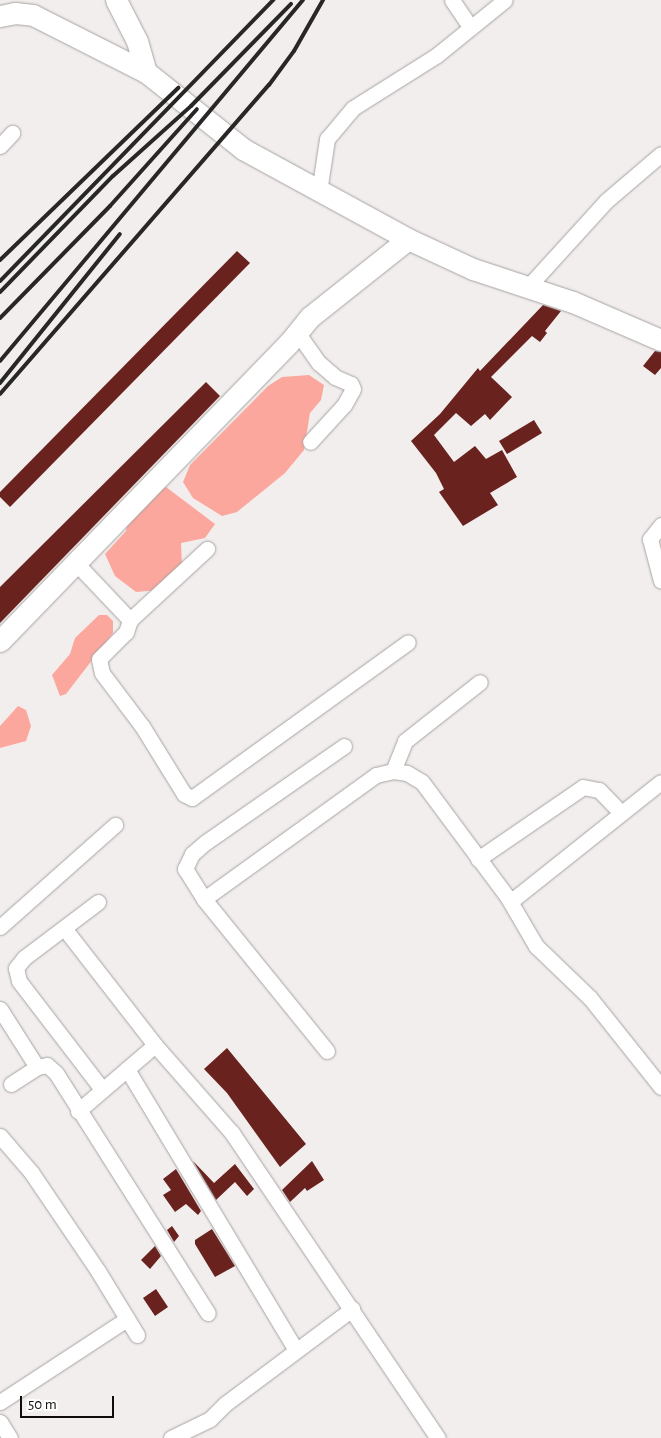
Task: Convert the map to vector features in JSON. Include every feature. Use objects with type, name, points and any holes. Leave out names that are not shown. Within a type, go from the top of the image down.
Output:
[{"type":"main road","points":[[116,0],[137,41],[146,72]]},
{"type":"main road","points":[[0,16],[15,13],[33,15],[146,72],[243,150],[408,239],[526,289],[573,302],[661,340]]},
{"type":"main road","points":[[0,641],[310,317],[408,239]]},
{"type":"street","points":[[452,0],[470,26]]},
{"type":"street","points":[[320,192],[326,138],[353,108],[437,55],[470,26],[505,0]]},
{"type":"street","points":[[0,146],[12,133]]},
{"type":"street","points":[[526,289],[606,201],[661,154]]},
{"type":"street","points":[[297,332],[319,363],[335,377],[351,384],[353,389],[344,405],[310,442]]},
{"type":"street","points":[[661,525],[650,539],[661,581]]},
{"type":"street","points":[[207,549],[130,620],[126,632],[106,650],[99,665],[184,794],[192,798],[408,642]]},
{"type":"street","points":[[76,563],[130,620]]},
{"type":"street","points":[[393,771],[405,740],[480,682]]},
{"type":"street","points":[[327,1050],[204,899],[185,869],[192,854],[344,746]]},
{"type":"street","points":[[204,899],[376,775],[393,771],[407,773],[422,782],[508,898],[536,946],[590,998],[661,1087]]},
{"type":"street","points":[[508,898],[515,898],[661,782]]},
{"type":"street","points":[[478,859],[571,792],[583,787],[599,790],[621,813]]},
{"type":"street","points":[[0,927],[115,825]]},
{"type":"street","points":[[98,902],[24,958],[16,968],[19,981],[102,1089]]},
{"type":"street","points":[[64,928],[155,1045],[232,1133],[438,1438]]},
{"type":"street","points":[[0,1009],[37,1067]]},
{"type":"street","points":[[78,1111],[155,1045]]},
{"type":"street","points":[[11,1084],[37,1067],[47,1065],[56,1073],[78,1111],[208,1313]]},
{"type":"street","points":[[127,1069],[296,1350]]},
{"type":"street","points":[[0,1136],[36,1181],[137,1335]]},
{"type":"street","points":[[171,1438],[210,1419],[296,1350],[352,1309]]},
{"type":"street","points":[[0,1402],[127,1318]]},
{"type":"street","points":[[0,1422],[10,1438]]},
{"type":"shaded area","points":[[309,375],[324,385],[321,400],[310,413],[304,450],[285,473],[237,512],[222,516],[193,498],[183,482],[190,465],[268,386],[282,377]]},
{"type":"shaded area","points":[[166,487],[215,524],[205,538],[181,543],[182,567],[158,590],[136,592],[115,576],[105,554],[126,531],[129,514],[149,491]]},
{"type":"shaded area","points":[[99,615],[107,615],[113,621],[113,633],[66,694],[60,696],[52,675],[70,654],[75,638]]},
{"type":"shaded area","points":[[18,706],[26,710],[31,726],[26,741],[0,748],[0,726]]},
{"type":"building","points":[[237,251],[250,263],[10,507],[0,497],[0,492]]},
{"type":"building","points":[[543,305],[561,311],[545,331],[547,333],[540,342],[532,336],[491,377],[512,397],[490,420],[485,414],[471,426],[456,413],[434,435],[454,462],[475,446],[486,459],[502,450],[517,477],[490,493],[498,505],[463,526],[439,492],[444,489],[436,473],[411,441],[440,414],[478,368],[480,371]]},
{"type":"building","points":[[655,351],[661,352],[661,368],[655,375],[643,366]]},
{"type":"building","points":[[206,382],[220,396],[0,623],[0,587]]},
{"type":"building","points":[[534,420],[542,433],[507,454],[499,441]]},
{"type":"building","points":[[227,1048],[306,1144],[280,1167],[227,1093],[204,1069]]},
{"type":"building","points":[[193,1161],[214,1183],[235,1164],[254,1189],[247,1196],[235,1182],[216,1200]]},
{"type":"building","points":[[312,1161],[324,1180],[307,1191],[305,1188],[290,1202],[282,1190]]},
{"type":"building","points":[[176,1169],[201,1211],[198,1215],[186,1204],[175,1212],[163,1195],[171,1190],[163,1179]]},
{"type":"building","points":[[172,1226],[179,1236],[174,1242],[167,1230]]},
{"type":"building","points":[[212,1229],[235,1266],[215,1277],[195,1244],[195,1240]]},
{"type":"building","points":[[155,1246],[161,1256],[150,1269],[141,1260]]},
{"type":"building","points":[[156,1289],[168,1307],[155,1316],[143,1298]]},
{"type":"railway","points":[[0,281],[273,0]]},
{"type":"railway","points":[[0,361],[303,0]]},
{"type":"railway","points":[[0,394],[269,85],[294,51],[323,0]]},
{"type":"railway","points":[[0,292],[113,176],[191,106],[291,4]]},
{"type":"railway","points":[[0,260],[178,88]]},
{"type":"railway","points":[[0,318],[110,206],[197,109]]},
{"type":"railway","points":[[0,383],[120,234]]}]
